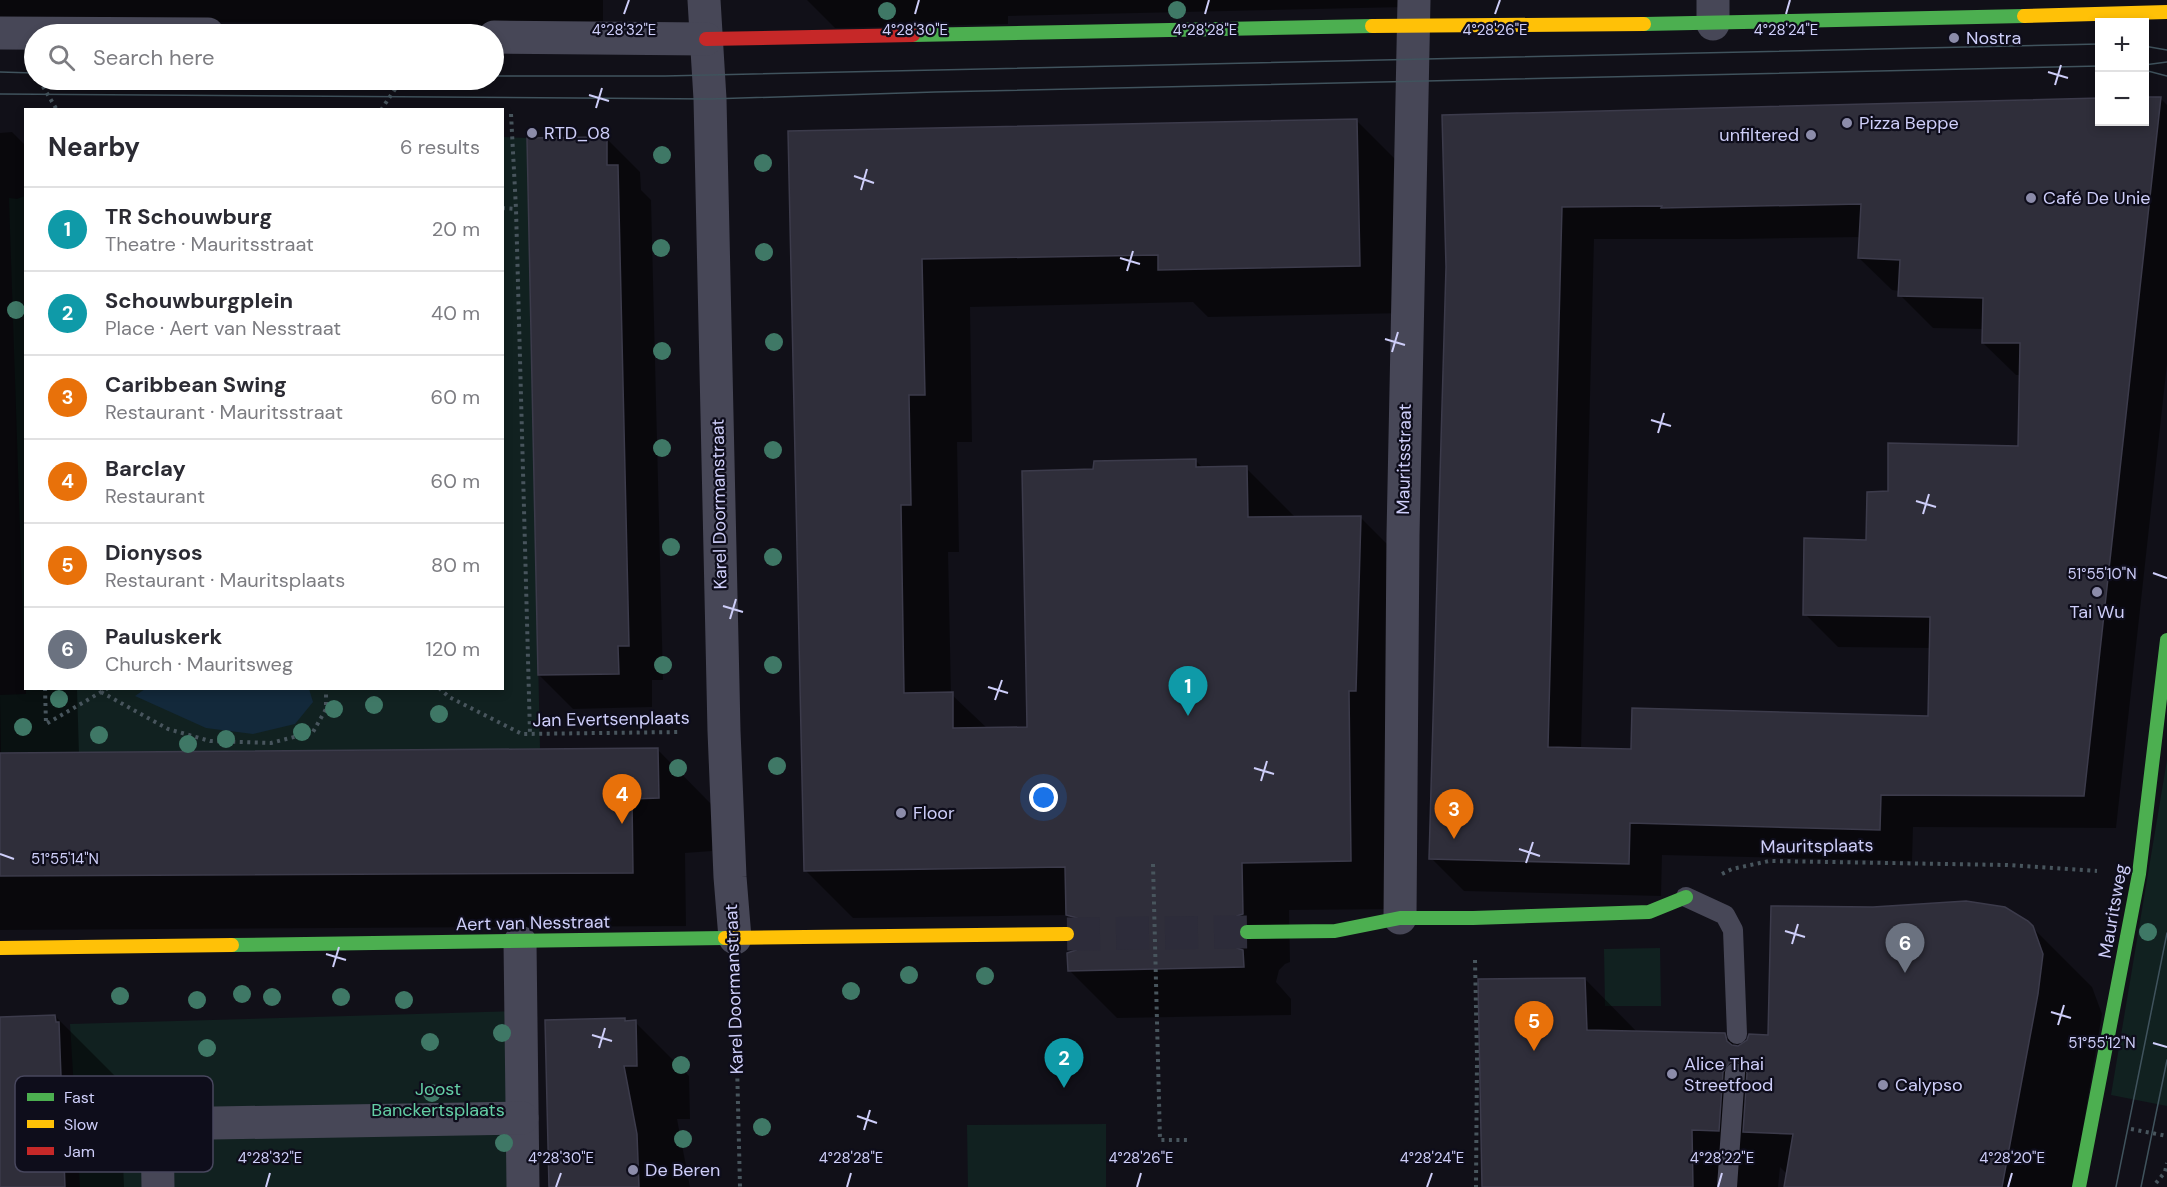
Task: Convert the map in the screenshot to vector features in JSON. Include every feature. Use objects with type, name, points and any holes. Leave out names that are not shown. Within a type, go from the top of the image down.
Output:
[{"type":"street","name":"Karel Doormanstraat","points":[[704,0],[710,99],[724,731],[735,938]]},
{"type":"street","points":[[504,36],[706,39],[1414,12],[2167,12]]},
{"type":"street","name":"Mauritsstraat","points":[[1400,918],[1403,525],[1414,12]]},
{"type":"street","points":[[0,33],[24,33]]},
{"type":"street","name":"Mauritsweg","points":[[2079,1187],[2139,874],[2167,639]]},
{"type":"street","points":[[1246,933],[1335,931],[1400,918],[1648,912],[1686,897]]},
{"type":"street","name":"Aert van Nesstraat","points":[[0,948],[1067,934]]},
{"type":"street","points":[[520,942],[523,1187]]},
{"type":"street","points":[[213,1123],[522,1118]]},
{"type":"street","points":[[158,1172],[158,1187]]},
{"type":"lane","points":[[1686,897],[1725,915],[1733,930],[1737,1034]]},
{"type":"lane","points":[[1727,1187],[1734,1073]]},
{"type":"path","points":[[45,90],[56,108]]},
{"type":"path","points":[[382,108],[394,90]]},
{"type":"path","points":[[510,114],[516,209],[530,734]]},
{"type":"path","points":[[504,208],[516,209]]},
{"type":"path","points":[[45,690],[46,724],[104,690]]},
{"type":"path","points":[[101,692],[168,729],[210,741],[271,743],[313,732],[326,709],[326,690]]},
{"type":"path","name":"Jan Evertsenplaats","points":[[441,690],[449,697],[522,734],[724,731]]},
{"type":"path","name":"Mauritsplaats","points":[[1686,897],[1732,869],[1769,861],[2007,865],[2139,874]]},
{"type":"path","points":[[1154,864],[1160,1140],[1187,1140]]},
{"type":"path","points":[[1473,918],[1477,1057],[1476,1187]]},
{"type":"path","name":"Karel Doormanstraat","points":[[735,938],[740,1187]]},
{"type":"path","points":[[2156,1183],[2165,1172],[2167,1163]]},
{"type":"green space","points":[[504,137],[527,138],[540,749],[1,753],[0,695],[26,694],[26,690],[504,690]]},
{"type":"green space","points":[[24,197],[24,649],[9,198]]},
{"type":"green space","points":[[2167,760],[2167,1106],[2111,1095]]},
{"type":"green space","points":[[1660,948],[1661,1006],[1605,1006],[1604,949]]},
{"type":"green space","name":"Joost Banckertsplaats","points":[[523,1011],[528,1187],[80,1187],[79,1172],[213,1172],[213,1076],[73,1076],[70,1024]]},
{"type":"green space","points":[[1106,1124],[1106,1187],[968,1187],[967,1125]]},
{"type":"water","points":[[144,690],[309,690],[313,702],[295,724],[253,734],[206,728],[135,696]]},
{"type":"building","points":[[2149,97],[2161,97],[2084,796],[1881,795],[1880,830],[1630,823],[1629,864],[1429,859],[1446,267],[1442,115],[2095,98],[2095,126],[2149,126]],"holes":[[[1861,204],[1858,258],[1900,260],[1898,296],[1983,298],[1982,343],[2020,343],[2018,446],[1888,443],[1888,491],[1867,492],[1866,540],[1804,538],[1803,615],[1930,617],[1928,716],[1632,708],[1631,749],[1548,747],[1562,207],[1662,206],[1661,208]]]},
{"type":"building","points":[[1357,119],[1360,266],[1158,270],[1158,255],[922,259],[925,395],[909,395],[911,505],[901,505],[904,693],[953,692],[953,728],[1027,727],[1022,471],[1093,469],[1094,461],[1196,459],[1196,467],[1247,466],[1248,517],[1361,516],[1356,691],[1349,691],[1351,861],[1242,863],[1243,914],[1231,922],[1228,933],[1231,942],[1243,950],[1244,967],[1068,971],[1067,953],[1083,944],[1086,933],[1077,918],[1066,915],[1065,867],[804,871],[788,131]]},
{"type":"building","points":[[607,137],[607,165],[618,165],[629,646],[618,646],[619,674],[538,675],[527,138]]},
{"type":"building","points":[[658,748],[659,798],[632,799],[633,873],[0,876],[0,753]]},
{"type":"building","points":[[1966,901],[2005,907],[2028,921],[2033,926],[2043,954],[2038,994],[2002,1187],[1784,1187],[1793,1134],[1743,1132],[1747,1073],[1742,1063],[1735,1061],[1729,1063],[1723,1072],[1719,1131],[1692,1130],[1693,1187],[1482,1187],[1478,979],[1585,978],[1587,1030],[1725,1033],[1727,1041],[1738,1046],[1747,1040],[1749,1034],[1768,1035],[1771,906],[1873,907]]},
{"type":"building","points":[[55,1015],[56,1022],[59,1022],[61,1076],[15,1076],[15,1172],[64,1172],[65,1187],[0,1187],[0,1017]]},
{"type":"building","points":[[625,1018],[625,1021],[636,1020],[637,1066],[624,1066],[637,1134],[639,1187],[549,1187],[545,1020]]},
{"type":"tunnel","points":[[1067,934],[1247,932]]},
{"type":"tram line","points":[[504,76],[665,76],[2095,44]]},
{"type":"tram line","points":[[2149,47],[2167,50]]},
{"type":"tram line","points":[[2149,64],[2167,62]]},
{"type":"tram line","points":[[0,94],[710,99],[2095,66]]},
{"type":"tram line","points":[[2149,71],[2167,76]]},
{"type":"tram line","points":[[0,72],[24,73]]},
{"type":"tram line","points":[[2116,1187],[2167,933]]},
{"type":"tram line","points":[[2141,1187],[2167,1060]]},
{"type":"traffic: fast","points":[[1644,24],[2024,16]]},
{"type":"traffic: fast","points":[[913,35],[1372,26]]},
{"type":"traffic: fast","points":[[2079,1187],[2139,874],[2167,640]]},
{"type":"traffic: fast","points":[[1247,932],[1335,931],[1400,918],[1649,912],[1686,897]]},
{"type":"traffic: fast","points":[[232,945],[725,938]]},
{"type":"traffic: slow","points":[[2024,16],[2167,12]]},
{"type":"traffic: slow","points":[[1372,26],[1644,24]]},
{"type":"traffic: slow","points":[[725,938],[1067,934]]},
{"type":"traffic: slow","points":[[0,948],[232,945]]},
{"type":"traffic: jam","points":[[706,39],[913,35]]},
{"type":"place","name":"Nostra","points":[[1954,38]]},
{"type":"place","name":"Pizza Beppe","points":[[1847,123]]},
{"type":"place","name":"RTD_08","points":[[532,133]]},
{"type":"place","name":"unfiltered","points":[[1811,135]]},
{"type":"place","name":"Café De Unie","points":[[2031,198]]},
{"type":"place","name":"Tai Wu","points":[[2097,592]]},
{"type":"place","name":"TR Schouwburg","points":[[1188,716]]},
{"type":"place","name":"Floor","points":[[901,813]]},
{"type":"place","name":"Barclay","points":[[622,824]]},
{"type":"place","name":"Caribbean Swing","points":[[1454,839]]},
{"type":"place","name":"Pauluskerk","points":[[1905,973]]},
{"type":"place","name":"Dionysos","points":[[1534,1051]]},
{"type":"place","name":"Alice Thai Streetfood","points":[[1672,1074]]},
{"type":"place","name":"Calypso","points":[[1883,1085]]},
{"type":"place","name":"Schouwburgplein","points":[[1064,1088]]},
{"type":"place","name":"De Beren","points":[[633,1170]]}]
